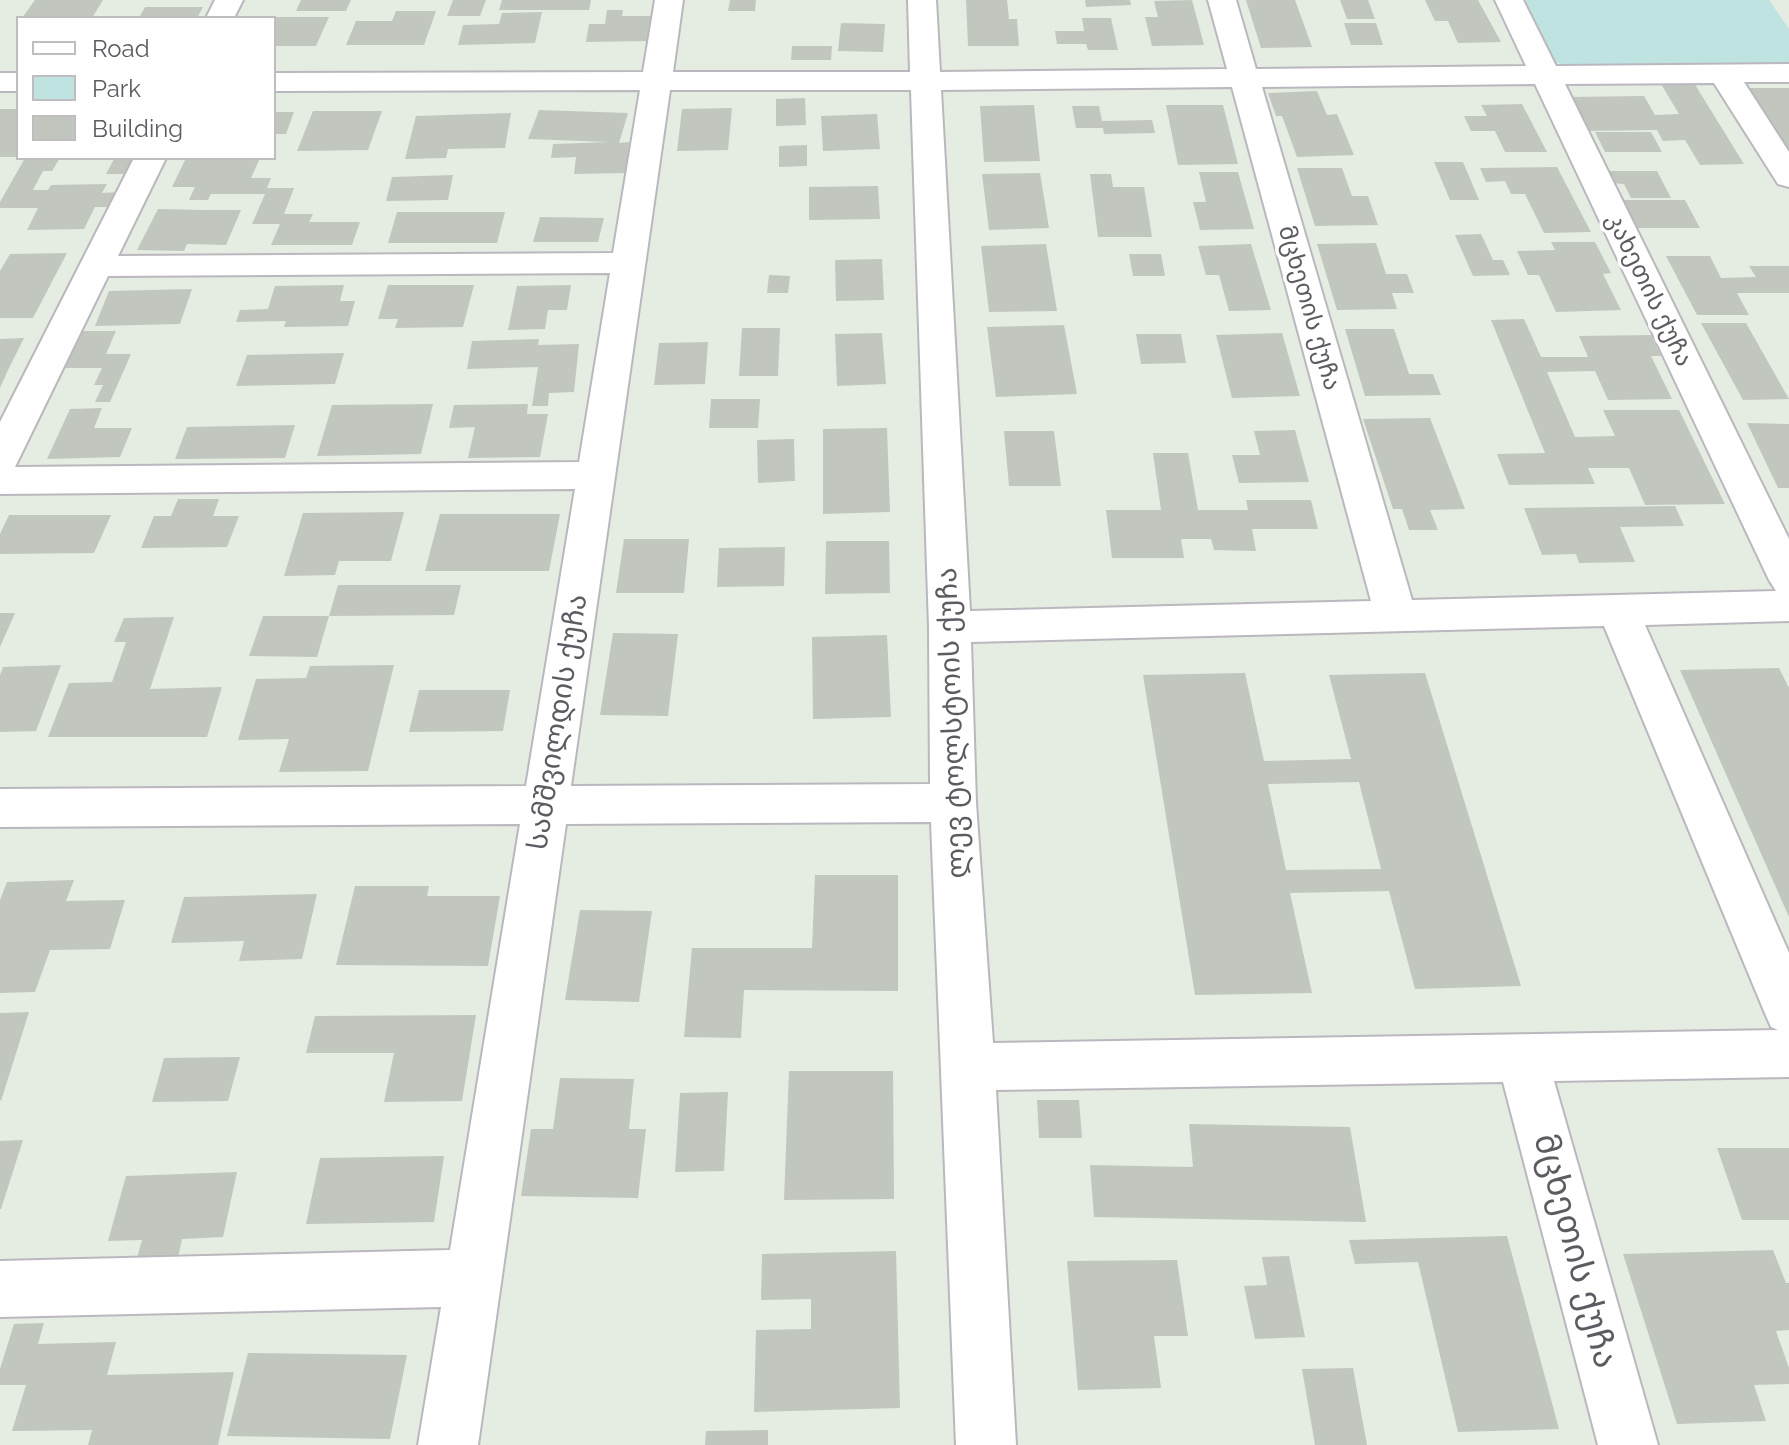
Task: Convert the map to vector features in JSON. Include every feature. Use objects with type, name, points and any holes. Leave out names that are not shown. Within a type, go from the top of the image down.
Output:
[{"type":"street","name":"სამშვილდის ქუჩა","points":[[448,1445],[669,0]]},
{"type":"street","name":"ლევ ტოლსტოის ქუჩა","points":[[922,0],[950,627],[953,803],[969,1067],[986,1445]]},
{"type":"street","name":"მცხეთის ქუჩა","points":[[1222,0],[1396,616]]},
{"type":"street","name":"კახეთის ქუჩა","points":[[1509,0],[1789,580]]},
{"type":"street","points":[[276,82],[925,81],[1789,73]]},
{"type":"street","points":[[1724,74],[1789,177]]},
{"type":"street","points":[[0,460],[149,160]]},
{"type":"street","points":[[97,266],[629,263]]},
{"type":"street","points":[[0,481],[596,475]]},
{"type":"street","points":[[950,627],[1789,606]]},
{"type":"street","points":[[1619,612],[1789,1011]]},
{"type":"street","points":[[0,808],[953,803]]},
{"type":"street","points":[[969,1067],[1789,1053]]},
{"type":"street","name":"მცხეთის ქუჩა","points":[[1522,1057],[1628,1445]]},
{"type":"street","points":[[0,1289],[473,1278]]},
{"type":"green space","points":[[1518,0],[1769,0],[1789,29],[1789,63],[1565,66],[1546,57]]},
{"type":"building","points":[[35,0],[103,0],[93,16],[23,16]]},
{"type":"building","points":[[301,0],[351,0],[346,11],[296,11]]},
{"type":"building","points":[[453,0],[486,0],[480,16],[447,16]]},
{"type":"building","points":[[502,0],[591,0],[589,10],[499,10]]},
{"type":"building","points":[[730,0],[756,0],[755,11],[728,11]]},
{"type":"building","points":[[966,0],[1007,0],[1009,19],[1017,19],[1019,46],[968,46]]},
{"type":"building","points":[[1085,0],[1130,0],[1131,5],[1086,7]]},
{"type":"building","points":[[1192,0],[1204,45],[1152,46],[1145,17],[1158,17],[1154,1]]},
{"type":"building","points":[[1246,0],[1295,0],[1312,47],[1261,48]]},
{"type":"building","points":[[1340,0],[1368,0],[1375,19],[1347,19]]},
{"type":"building","points":[[1425,0],[1478,0],[1501,42],[1458,43],[1448,21],[1435,21]]},
{"type":"building","points":[[145,7],[203,7],[198,16],[140,16]]},
{"type":"building","points":[[607,10],[623,10],[622,16],[653,16],[650,41],[586,42],[589,24],[605,24]]},
{"type":"building","points":[[396,11],[436,11],[424,45],[346,45],[356,21],[392,21]]},
{"type":"building","points":[[542,12],[535,43],[458,45],[463,25],[499,24],[502,13]]},
{"type":"building","points":[[276,17],[329,17],[316,46],[276,46]]},
{"type":"building","points":[[1082,18],[1111,18],[1118,50],[1088,50],[1086,44],[1057,44],[1055,31],[1084,31]]},
{"type":"building","points":[[841,23],[885,24],[883,52],[838,51]]},
{"type":"building","points":[[1344,23],[1376,23],[1383,45],[1351,45]]},
{"type":"building","points":[[792,46],[832,46],[831,60],[791,60]]},
{"type":"building","points":[[1694,83],[1744,164],[1700,165],[1685,140],[1663,141],[1657,130],[1586,131],[1569,97],[1644,96],[1655,115],[1679,114],[1661,84]]},
{"type":"building","points":[[1740,88],[1789,88],[1789,164]]},
{"type":"building","points":[[1317,91],[1327,115],[1337,114],[1354,155],[1297,157],[1282,116],[1276,116],[1268,93]]},
{"type":"building","points":[[805,98],[806,125],[776,126],[776,99]]},
{"type":"building","points":[[1522,104],[1547,152],[1505,152],[1495,131],[1471,131],[1464,116],[1487,116],[1481,105]]},
{"type":"building","points":[[1034,105],[1040,161],[984,162],[980,106]]},
{"type":"building","points":[[1166,105],[1223,105],[1238,164],[1178,165]]},
{"type":"building","points":[[1072,106],[1099,106],[1102,121],[1152,120],[1155,133],[1104,134],[1103,128],[1076,128]]},
{"type":"building","points":[[732,108],[728,150],[677,151],[682,109]]},
{"type":"building","points":[[0,109],[16,109],[16,157],[0,157]]},
{"type":"building","points":[[539,110],[628,113],[619,143],[629,142],[626,173],[574,174],[576,157],[551,158],[553,144],[609,142],[528,139]]},
{"type":"building","points":[[313,111],[382,111],[368,150],[297,151]]},
{"type":"building","points":[[276,112],[294,112],[286,134],[276,134]]},
{"type":"building","points":[[511,113],[505,148],[448,149],[446,158],[405,159],[416,116]]},
{"type":"building","points":[[877,114],[880,149],[823,151],[821,116]]},
{"type":"building","points":[[1595,132],[1651,132],[1662,152],[1605,152]]},
{"type":"building","points":[[807,145],[807,166],[779,167],[779,146]]},
{"type":"building","points":[[24,160],[59,160],[52,171],[43,171],[33,190],[48,190],[51,185],[107,184],[102,193],[119,192],[112,207],[95,207],[84,229],[27,230],[38,208],[0,208],[0,202]]},
{"type":"building","points":[[113,160],[137,160],[131,174],[106,174]]},
{"type":"building","points":[[185,160],[259,160],[251,178],[271,178],[267,188],[294,188],[284,214],[313,214],[309,222],[360,222],[352,245],[271,245],[280,224],[252,224],[265,194],[211,194],[208,200],[189,200],[195,187],[172,187]]},
{"type":"building","points":[[1434,162],[1463,162],[1479,200],[1450,200]]},
{"type":"building","points":[[1557,167],[1591,232],[1544,233],[1525,194],[1511,194],[1505,181],[1486,182],[1480,168]]},
{"type":"building","points":[[1297,168],[1342,168],[1352,196],[1368,196],[1378,225],[1315,226]]},
{"type":"building","points":[[1605,171],[1657,171],[1671,198],[1631,198],[1624,184],[1611,183]]},
{"type":"building","points":[[1199,172],[1238,172],[1254,229],[1200,230],[1193,202],[1206,202]]},
{"type":"building","points":[[1040,173],[1049,228],[989,230],[982,174]]},
{"type":"building","points":[[1090,174],[1111,174],[1113,187],[1144,187],[1152,237],[1098,237]]},
{"type":"building","points":[[453,175],[448,200],[386,201],[392,177]]},
{"type":"building","points":[[878,186],[880,219],[809,220],[809,187]]},
{"type":"building","points":[[1622,200],[1685,200],[1700,228],[1636,228]]},
{"type":"building","points":[[158,209],[241,210],[226,245],[187,244],[184,251],[137,250]]},
{"type":"building","points":[[397,212],[505,212],[497,243],[388,243]]},
{"type":"building","points":[[540,217],[604,218],[598,242],[533,242]]},
{"type":"building","points":[[1481,234],[1493,260],[1503,260],[1510,275],[1473,276],[1455,235]]},
{"type":"building","points":[[1551,242],[1595,242],[1611,273],[1603,274],[1621,310],[1556,312],[1539,275],[1528,275],[1517,251],[1555,250]]},
{"type":"building","points":[[1376,243],[1386,274],[1407,274],[1414,293],[1392,293],[1397,309],[1337,310],[1317,244]]},
{"type":"building","points":[[1046,244],[1057,311],[989,312],[981,246]]},
{"type":"building","points":[[1251,244],[1271,310],[1229,311],[1219,275],[1206,275],[1198,246]]},
{"type":"building","points":[[67,253],[33,318],[0,318],[0,271],[10,254]]},
{"type":"building","points":[[1129,254],[1161,254],[1165,276],[1133,276]]},
{"type":"building","points":[[1666,256],[1710,256],[1721,278],[1756,277],[1749,266],[1789,266],[1789,293],[1737,293],[1749,315],[1697,315]]},
{"type":"building","points":[[882,259],[884,300],[836,301],[835,260]]},
{"type":"building","points":[[769,275],[790,276],[788,293],[767,293]]},
{"type":"building","points":[[344,285],[340,301],[355,301],[348,326],[284,327],[286,321],[236,322],[240,310],[268,309],[275,286]]},
{"type":"building","points":[[388,285],[474,285],[463,327],[395,328],[398,319],[378,319]]},
{"type":"building","points":[[571,285],[567,310],[548,310],[545,329],[508,330],[517,286]]},
{"type":"building","points":[[192,289],[180,324],[95,326],[109,291]]},
{"type":"building","points":[[1524,319],[1541,357],[1588,357],[1579,336],[1651,335],[1661,356],[1651,356],[1672,399],[1608,400],[1595,371],[1547,372],[1575,437],[1615,436],[1603,410],[1679,410],[1725,504],[1645,505],[1629,468],[1588,468],[1595,484],[1509,485],[1497,454],[1545,453],[1491,320]]},
{"type":"building","points":[[1701,323],[1746,323],[1789,399],[1743,400]]},
{"type":"building","points":[[1064,325],[1077,394],[996,397],[987,327]]},
{"type":"building","points":[[742,328],[780,328],[778,376],[739,376]]},
{"type":"building","points":[[1345,329],[1394,329],[1409,374],[1433,374],[1441,395],[1365,396]]},
{"type":"building","points":[[82,331],[116,331],[106,354],[131,354],[110,402],[95,402],[103,385],[94,385],[102,368],[64,368]]},
{"type":"building","points":[[882,333],[886,384],[837,386],[835,334]]},
{"type":"building","points":[[1282,333],[1300,396],[1232,398],[1216,335]]},
{"type":"building","points":[[1136,334],[1181,334],[1186,363],[1141,364]]},
{"type":"building","points":[[24,338],[8,370],[0,388],[0,339]]},
{"type":"building","points":[[539,339],[538,345],[579,344],[574,392],[549,393],[548,406],[532,406],[538,367],[467,369],[472,341]]},
{"type":"building","points":[[708,342],[705,384],[654,385],[659,343]]},
{"type":"building","points":[[344,353],[335,384],[236,386],[247,355]]},
{"type":"building","points":[[711,399],[760,399],[758,428],[709,428]]},
{"type":"building","points":[[433,404],[421,454],[317,456],[332,405]]},
{"type":"building","points":[[528,404],[527,414],[548,414],[540,457],[468,458],[475,427],[449,428],[454,405]]},
{"type":"building","points":[[102,408],[94,428],[132,428],[120,457],[47,459],[70,409]]},
{"type":"building","points":[[1430,418],[1465,509],[1430,510],[1438,530],[1409,530],[1402,509],[1393,509],[1363,419]]},
{"type":"building","points":[[1747,423],[1789,424],[1789,488],[1778,488]]},
{"type":"building","points":[[295,425],[285,458],[175,459],[187,427]]},
{"type":"building","points":[[887,428],[890,512],[823,514],[823,429]]},
{"type":"building","points":[[1295,430],[1309,482],[1239,483],[1232,455],[1260,455],[1254,431]]},
{"type":"building","points":[[1004,431],[1054,431],[1061,486],[1009,486]]},
{"type":"building","points":[[794,439],[795,481],[758,483],[757,440]]},
{"type":"building","points":[[1153,453],[1188,453],[1198,510],[1248,510],[1246,500],[1311,500],[1318,529],[1252,529],[1256,551],[1214,550],[1211,539],[1181,539],[1184,558],[1112,558],[1106,510],[1161,510]]},
{"type":"building","points":[[178,499],[219,499],[213,516],[239,516],[227,547],[141,548],[154,516],[171,516]]},
{"type":"building","points":[[1675,506],[1684,526],[1620,527],[1635,562],[1579,563],[1576,554],[1542,555],[1524,508]]},
{"type":"building","points":[[404,512],[391,561],[339,561],[335,575],[284,576],[303,513]]},
{"type":"building","points":[[440,514],[560,514],[549,571],[425,571]]},
{"type":"building","points":[[9,515],[111,515],[94,553],[0,554],[0,534]]},
{"type":"building","points":[[624,539],[689,539],[684,593],[616,593]]},
{"type":"building","points":[[826,541],[889,541],[890,593],[825,594]]},
{"type":"building","points":[[785,547],[784,586],[717,587],[719,548]]},
{"type":"building","points":[[338,585],[461,585],[454,615],[329,616]]},
{"type":"building","points":[[0,613],[15,613],[0,647]]},
{"type":"building","points":[[263,616],[329,616],[317,657],[249,656]]},
{"type":"building","points":[[174,617],[150,689],[222,687],[207,737],[48,737],[69,683],[112,682],[126,642],[114,642],[124,618]]},
{"type":"building","points":[[613,633],[678,634],[668,716],[600,715]]},
{"type":"building","points":[[887,635],[891,717],[813,719],[812,637]]},
{"type":"building","points":[[61,665],[36,731],[0,732],[0,675],[3,667]]},
{"type":"building","points":[[394,665],[368,771],[279,772],[289,739],[238,740],[256,679],[306,678],[310,666]]},
{"type":"building","points":[[1779,668],[1789,688],[1789,917],[1680,670]]},
{"type":"building","points":[[1245,673],[1264,761],[1351,759],[1329,675],[1425,673],[1521,986],[1415,989],[1389,891],[1290,893],[1312,993],[1195,995],[1143,675]],"holes":[[[1359,782],[1381,869],[1286,870],[1268,784]]]},
{"type":"building","points":[[419,690],[510,690],[503,731],[409,732]]},
{"type":"building","points":[[815,875],[898,875],[898,991],[744,990],[741,1038],[684,1037],[692,948],[812,948]]},
{"type":"building","points":[[74,880],[66,901],[125,900],[110,949],[50,950],[35,992],[0,993],[0,900],[7,882]]},
{"type":"building","points":[[355,886],[429,886],[427,896],[500,896],[488,966],[336,965]]},
{"type":"building","points":[[317,894],[302,959],[239,961],[244,941],[171,943],[184,897]]},
{"type":"building","points":[[580,910],[652,911],[639,1002],[565,1000]]},
{"type":"building","points":[[29,1012],[1,1101],[0,1013]]},
{"type":"building","points":[[476,1015],[462,1101],[384,1102],[394,1053],[306,1053],[315,1016]]},
{"type":"building","points":[[240,1057],[228,1101],[152,1102],[164,1058]]},
{"type":"building","points":[[789,1071],[893,1071],[894,1199],[784,1200]]},
{"type":"building","points":[[560,1078],[634,1079],[629,1129],[646,1129],[638,1198],[521,1196],[531,1129],[553,1129]]},
{"type":"building","points":[[728,1092],[724,1171],[675,1172],[680,1093]]},
{"type":"building","points":[[1037,1100],[1079,1100],[1082,1138],[1039,1138]]},
{"type":"building","points":[[1189,1124],[1350,1127],[1366,1222],[1094,1217],[1090,1165],[1193,1167]]},
{"type":"building","points":[[23,1140],[1,1209],[0,1209],[0,1141]]},
{"type":"building","points":[[1717,1148],[1789,1148],[1789,1220],[1742,1220]]},
{"type":"building","points":[[444,1156],[434,1222],[306,1224],[320,1158]]},
{"type":"building","points":[[237,1172],[223,1237],[182,1239],[175,1271],[133,1273],[142,1240],[108,1241],[126,1176]]},
{"type":"building","points":[[1507,1236],[1559,1429],[1458,1432],[1418,1262],[1355,1264],[1349,1240]]},
{"type":"building","points":[[1773,1250],[1786,1283],[1789,1283],[1789,1330],[1776,1331],[1789,1368],[1789,1384],[1754,1385],[1766,1421],[1677,1424],[1623,1254]]},
{"type":"building","points":[[896,1251],[900,1408],[754,1412],[756,1330],[811,1329],[811,1299],[761,1300],[762,1254]]},
{"type":"building","points":[[1289,1256],[1305,1337],[1255,1339],[1244,1286],[1267,1285],[1262,1257]]},
{"type":"building","points":[[1177,1260],[1188,1336],[1154,1336],[1161,1388],[1078,1390],[1067,1261]]},
{"type":"building","points":[[44,1323],[38,1344],[116,1342],[107,1375],[234,1372],[218,1445],[88,1445],[92,1430],[12,1431],[26,1385],[0,1385],[0,1369],[14,1324]]},
{"type":"building","points":[[248,1353],[407,1355],[390,1439],[227,1436]]},
{"type":"building","points":[[1353,1368],[1367,1445],[1315,1445],[1302,1369]]},
{"type":"building","points":[[768,1430],[768,1445],[705,1445],[706,1431]]}]
